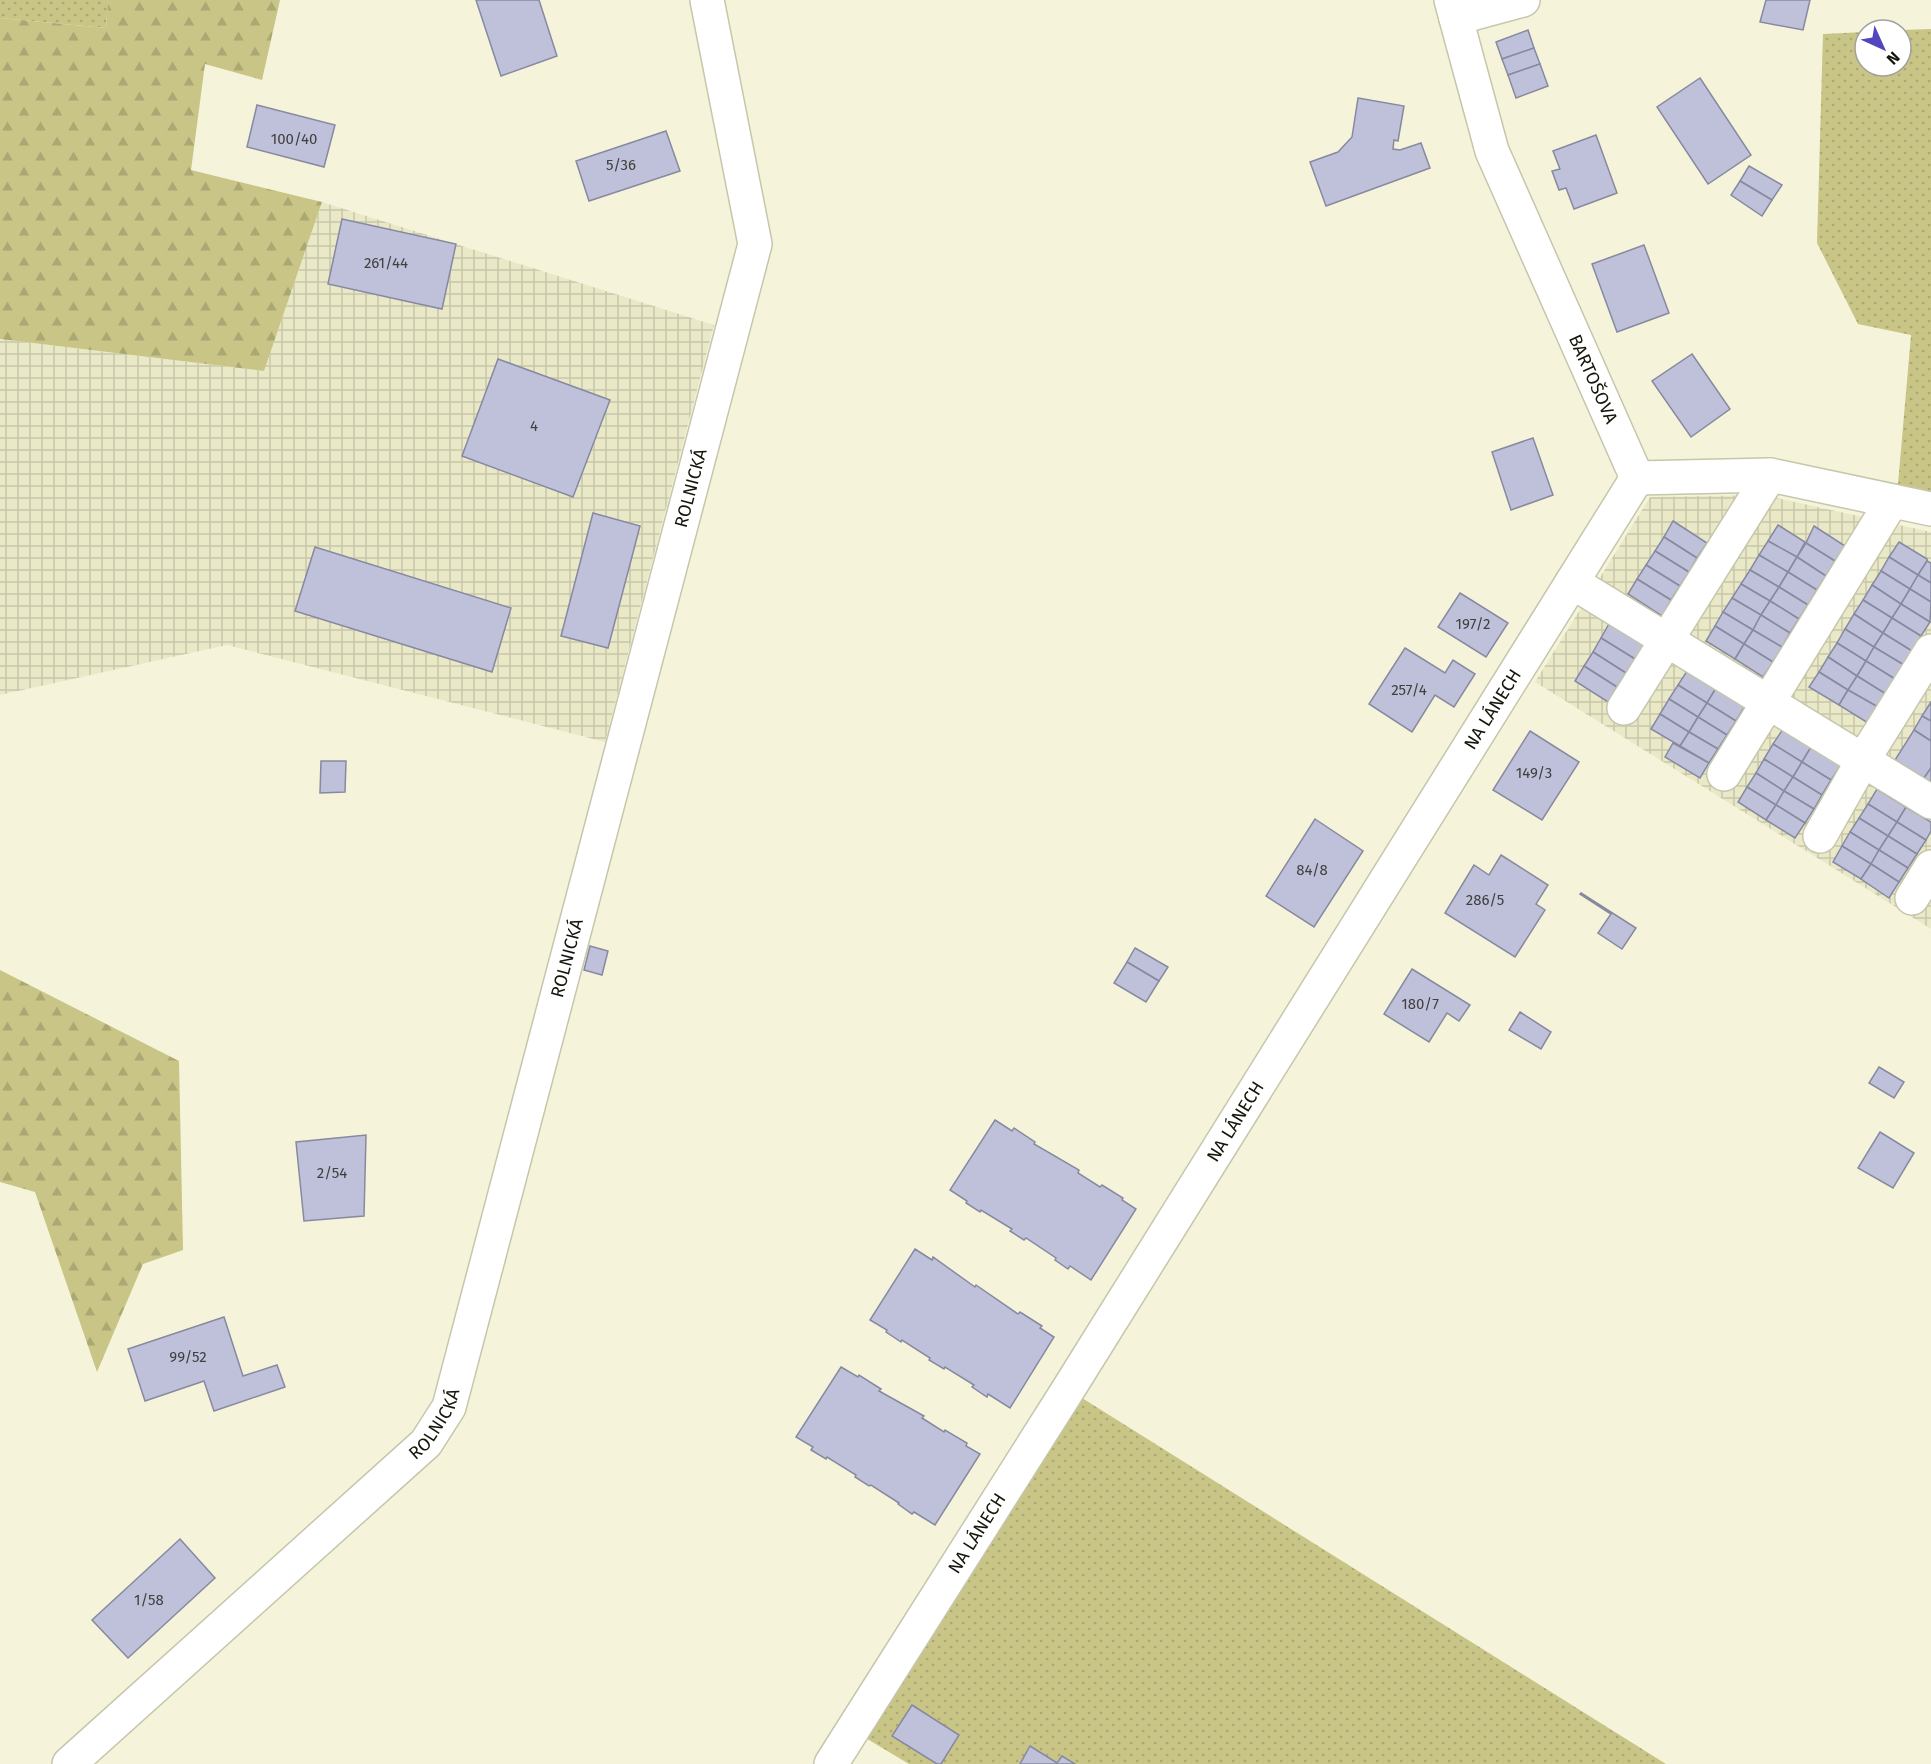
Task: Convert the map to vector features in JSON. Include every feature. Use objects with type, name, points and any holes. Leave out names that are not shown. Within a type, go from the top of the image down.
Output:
[{"type":"street","name":"ROLNICKÁ","points":[[69,1764],[426,1443],[449,1407],[755,244],[707,0]]},
{"type":"street","points":[[1453,9],[1523,0]]},
{"type":"street","name":"BARTOŠOVA","points":[[1453,9],[1492,151],[1636,478]]},
{"type":"street","points":[[1636,478],[1770,475],[1931,509]]},
{"type":"street","points":[[1624,708],[1770,475]]},
{"type":"street","name":"NA LÁNECH","points":[[831,1764],[1085,1363],[1636,478]]},
{"type":"street","points":[[1724,774],[1892,501]]},
{"type":"street","points":[[1572,582],[1931,802]]},
{"type":"street","points":[[1820,836],[1863,760],[1931,651]]},
{"type":"street","points":[[1912,898],[1931,867]]},
{"type":"shaded area","points":[[322,202],[714,325],[605,742],[227,645],[0,695],[0,339],[264,371]]},
{"type":"shaded area","points":[[1763,495],[1931,532],[1931,929],[1535,682],[1650,497]]},
{"type":"green space","points":[[0,0],[108,0],[106,28],[0,18]]},
{"type":"green space","points":[[108,0],[280,0],[262,80],[205,64],[191,170],[322,202],[264,371],[0,339],[0,18],[106,28]]},
{"type":"green space","points":[[1931,29],[1931,491],[1898,484],[1911,335],[1858,324],[1817,243],[1823,34],[1853,33],[1853,78],[1913,78],[1913,30]]},
{"type":"green space","points":[[0,970],[179,1061],[183,1250],[143,1264],[97,1372],[35,1192],[0,1182]]},
{"type":"green space","points":[[1082,1398],[1666,1764],[909,1764],[864,1737]]},
{"type":"building","points":[[476,0],[539,0],[557,56],[501,76]]},
{"type":"building","points":[[1766,0],[1810,0],[1803,30],[1760,22]]},
{"type":"building","points":[[1528,30],[1534,48],[1502,59],[1496,42]]},
{"type":"building","points":[[1534,48],[1540,64],[1508,75],[1502,59]]},
{"type":"building","points":[[1540,64],[1548,86],[1516,98],[1508,75]]},
{"type":"building","points":[[1700,78],[1751,155],[1708,184],[1657,107]]},
{"type":"building","points":[[1358,98],[1404,106],[1398,141],[1394,140],[1393,149],[1400,150],[1421,143],[1430,168],[1326,206],[1310,162],[1338,152],[1352,137]]},
{"type":"building","points":[[257,105],[335,125],[324,167],[247,147]]},
{"type":"building","points":[[666,131],[680,171],[589,201],[576,161]]},
{"type":"building","points":[[1596,135],[1617,193],[1574,209],[1566,188],[1559,190],[1552,171],[1560,169],[1553,151]]},
{"type":"building","points":[[1749,166],[1782,185],[1772,200],[1740,181]]},
{"type":"building","points":[[1740,181],[1772,200],[1762,216],[1731,195]]},
{"type":"building","points":[[342,219],[456,244],[442,309],[328,284]]},
{"type":"building","points":[[1644,245],[1669,313],[1617,332],[1592,264]]},
{"type":"building","points":[[1692,354],[1730,409],[1691,437],[1652,381]]},
{"type":"building","points":[[498,359],[610,400],[573,497],[462,456]]},
{"type":"building","points":[[1533,438],[1553,495],[1511,510],[1492,452]]},
{"type":"building","points":[[593,513],[640,526],[608,648],[561,636]]},
{"type":"building","points":[[1673,521],[1707,543],[1697,558],[1664,537]]},
{"type":"building","points":[[1778,525],[1805,542],[1797,557],[1768,541]]},
{"type":"building","points":[[1814,526],[1845,546],[1835,561],[1806,543]]},
{"type":"building","points":[[1664,537],[1697,558],[1689,572],[1655,551]]},
{"type":"building","points":[[1768,541],[1797,557],[1788,572],[1759,555]]},
{"type":"building","points":[[1899,542],[1927,559],[1918,575],[1889,557]]},
{"type":"building","points":[[1806,543],[1835,561],[1826,576],[1797,557]]},
{"type":"building","points":[[315,547],[511,608],[492,672],[295,611]]},
{"type":"building","points":[[1655,551],[1689,572],[1680,586],[1646,565]]},
{"type":"building","points":[[1759,555],[1788,572],[1779,587],[1750,570]]},
{"type":"building","points":[[1797,557],[1826,576],[1817,590],[1788,572]]},
{"type":"building","points":[[1889,557],[1918,575],[1910,589],[1881,571]]},
{"type":"building","points":[[1927,561],[1931,563],[1931,583],[1918,575]]},
{"type":"building","points":[[1646,565],[1680,586],[1671,600],[1637,579]]},
{"type":"building","points":[[1750,570],[1779,587],[1770,601],[1741,584]]},
{"type":"building","points":[[1881,571],[1910,589],[1901,604],[1872,585]]},
{"type":"building","points":[[1788,572],[1817,590],[1808,605],[1779,587]]},
{"type":"building","points":[[1918,575],[1931,583],[1931,602],[1910,589]]},
{"type":"building","points":[[1637,579],[1671,600],[1662,616],[1628,594]]},
{"type":"building","points":[[1741,584],[1770,601],[1761,615],[1732,598]]},
{"type":"building","points":[[1872,585],[1901,604],[1892,618],[1863,600]]},
{"type":"building","points":[[1779,587],[1808,605],[1799,619],[1770,601]]},
{"type":"building","points":[[1910,589],[1931,602],[1930,622],[1901,604]]},
{"type":"building","points":[[1460,593],[1508,623],[1486,657],[1438,627]]},
{"type":"building","points":[[1732,598],[1761,615],[1753,630],[1723,612]]},
{"type":"building","points":[[1863,600],[1892,618],[1883,633],[1854,614]]},
{"type":"building","points":[[1770,601],[1799,619],[1790,633],[1761,615]]},
{"type":"building","points":[[1901,604],[1930,622],[1921,636],[1892,618]]},
{"type":"building","points":[[1723,612],[1753,630],[1744,644],[1715,626]]},
{"type":"building","points":[[1854,614],[1883,633],[1874,647],[1845,629]]},
{"type":"building","points":[[1761,615],[1790,633],[1782,647],[1753,630]]},
{"type":"building","points":[[1892,618],[1921,636],[1912,651],[1883,633]]},
{"type":"building","points":[[1610,622],[1645,644],[1635,659],[1601,638]]},
{"type":"building","points":[[1715,626],[1744,644],[1735,659],[1706,641]]},
{"type":"building","points":[[1845,629],[1874,647],[1866,661],[1837,643]]},
{"type":"building","points":[[1753,630],[1782,647],[1773,662],[1744,644]]},
{"type":"building","points":[[1883,633],[1912,651],[1904,665],[1874,647]]},
{"type":"building","points":[[1601,638],[1635,659],[1626,673],[1593,652]]},
{"type":"building","points":[[1837,643],[1866,661],[1857,676],[1828,657]]},
{"type":"building","points":[[1744,644],[1773,662],[1763,677],[1735,659]]},
{"type":"building","points":[[1874,647],[1904,665],[1895,679],[1866,661]]},
{"type":"building","points":[[1405,648],[1445,673],[1453,660],[1475,674],[1454,707],[1435,695],[1412,732],[1369,704]]},
{"type":"building","points":[[1593,652],[1626,673],[1617,687],[1584,666]]},
{"type":"building","points":[[1828,657],[1857,676],[1848,690],[1819,672]]},
{"type":"building","points":[[1866,661],[1895,679],[1886,694],[1857,676]]},
{"type":"building","points":[[1584,666],[1617,687],[1608,702],[1575,681]]},
{"type":"building","points":[[1687,671],[1716,688],[1707,703],[1678,685]]},
{"type":"building","points":[[1819,672],[1848,690],[1839,705],[1809,687]]},
{"type":"building","points":[[1857,676],[1886,694],[1878,707],[1848,690]]},
{"type":"building","points":[[1678,685],[1707,703],[1698,717],[1669,699]]},
{"type":"building","points":[[1716,688],[1745,706],[1736,721],[1707,703]]},
{"type":"building","points":[[1848,690],[1878,707],[1868,723],[1839,705]]},
{"type":"building","points":[[1669,699],[1698,717],[1689,732],[1660,714]]},
{"type":"building","points":[[1931,702],[1931,721],[1922,716]]},
{"type":"building","points":[[1707,703],[1736,721],[1727,735],[1698,717]]},
{"type":"building","points":[[1660,714],[1689,732],[1680,746],[1651,729]]},
{"type":"building","points":[[1922,716],[1931,721],[1931,741],[1914,730]]},
{"type":"building","points":[[1698,717],[1727,735],[1718,749],[1689,732]]},
{"type":"building","points":[[1783,729],[1811,747],[1802,762],[1773,744]]},
{"type":"building","points":[[1914,730],[1931,741],[1931,768],[1924,778],[1895,760]]},
{"type":"building","points":[[1530,731],[1579,762],[1542,820],[1493,790]]},
{"type":"building","points":[[1689,732],[1718,749],[1709,763],[1680,746]]},
{"type":"building","points":[[1673,743],[1709,763],[1700,778],[1665,757]]},
{"type":"building","points":[[1773,744],[1802,762],[1793,777],[1764,759]]},
{"type":"building","points":[[1811,747],[1841,765],[1831,780],[1802,762]]},
{"type":"building","points":[[1764,759],[1793,777],[1784,791],[1756,773]]},
{"type":"building","points":[[321,761],[346,761],[345,792],[320,793]]},
{"type":"building","points":[[1802,762],[1831,780],[1822,795],[1793,777]]},
{"type":"building","points":[[1931,768],[1931,782],[1924,778]]},
{"type":"building","points":[[1756,773],[1784,791],[1776,805],[1747,787]]},
{"type":"building","points":[[1793,777],[1822,795],[1814,809],[1784,791]]},
{"type":"building","points":[[1747,787],[1776,805],[1766,820],[1738,802]]},
{"type":"building","points":[[1877,789],[1906,807],[1897,822],[1868,804]]},
{"type":"building","points":[[1784,791],[1814,809],[1805,823],[1776,805]]},
{"type":"building","points":[[1868,804],[1897,822],[1888,836],[1859,818]]},
{"type":"building","points":[[1776,805],[1805,823],[1795,838],[1766,820]]},
{"type":"building","points":[[1906,807],[1931,822],[1931,831],[1926,840],[1897,822]]},
{"type":"building","points":[[1859,818],[1888,836],[1879,850],[1850,832]]},
{"type":"building","points":[[1315,819],[1363,851],[1314,927],[1266,896]]},
{"type":"building","points":[[1897,822],[1926,840],[1917,854],[1888,836]]},
{"type":"building","points":[[1850,832],[1879,850],[1871,864],[1842,846]]},
{"type":"building","points":[[1888,836],[1917,854],[1908,868],[1879,850]]},
{"type":"building","points":[[1842,846],[1871,864],[1861,879],[1833,862]]},
{"type":"building","points":[[1879,850],[1908,868],[1899,882],[1871,864]]},
{"type":"building","points":[[1501,855],[1548,885],[1536,904],[1545,910],[1515,957],[1445,913],[1474,865],[1489,875]]},
{"type":"building","points":[[1871,864],[1899,882],[1889,898],[1861,879]]},
{"type":"building","points":[[1581,893],[1636,928],[1622,949],[1598,933],[1611,914]]},
{"type":"building","points":[[590,946],[608,951],[602,975],[584,970]]},
{"type":"building","points":[[1135,948],[1168,967],[1159,981],[1127,962]]},
{"type":"building","points":[[1127,962],[1159,981],[1146,1002],[1114,983]]},
{"type":"building","points":[[1412,969],[1470,1005],[1459,1021],[1447,1013],[1429,1042],[1384,1014]]},
{"type":"building","points":[[1520,1012],[1551,1032],[1541,1049],[1509,1030]]},
{"type":"building","points":[[1879,1067],[1904,1082],[1894,1098],[1869,1083]]},
{"type":"building","points":[[995,1120],[1012,1131],[1014,1128],[1035,1142],[1034,1144],[1079,1170],[1078,1173],[1100,1187],[1102,1185],[1123,1198],[1122,1200],[1136,1209],[1091,1280],[1070,1266],[1068,1269],[1055,1260],[1056,1258],[1026,1238],[1024,1240],[1010,1231],[1012,1229],[981,1210],[980,1212],[950,1190]]},
{"type":"building","points":[[1880,1132],[1914,1153],[1893,1188],[1858,1168]]},
{"type":"building","points":[[366,1135],[364,1216],[304,1221],[296,1142]]},
{"type":"building","points":[[915,1249],[932,1260],[933,1257],[1018,1314],[1020,1312],[1054,1337],[1010,1408],[988,1394],[987,1397],[972,1387],[974,1385],[929,1360],[930,1358],[902,1340],[901,1342],[870,1320]]},
{"type":"building","points":[[224,1317],[243,1376],[277,1365],[285,1387],[214,1411],[204,1381],[145,1401],[128,1349]]},
{"type":"building","points":[[841,1367],[858,1377],[859,1375],[881,1389],[879,1391],[924,1416],[922,1418],[967,1443],[966,1446],[980,1454],[935,1525],[914,1512],[912,1514],[899,1503],[855,1477],[856,1475],[811,1450],[813,1447],[796,1437]]},
{"type":"building","points":[[180,1539],[215,1578],[128,1658],[92,1620]]},
{"type":"building","points":[[912,1705],[959,1735],[941,1764],[937,1764],[892,1736]]},
{"type":"building","points":[[1030,1746],[1057,1763],[1062,1756],[1075,1764],[1020,1764]]}]
